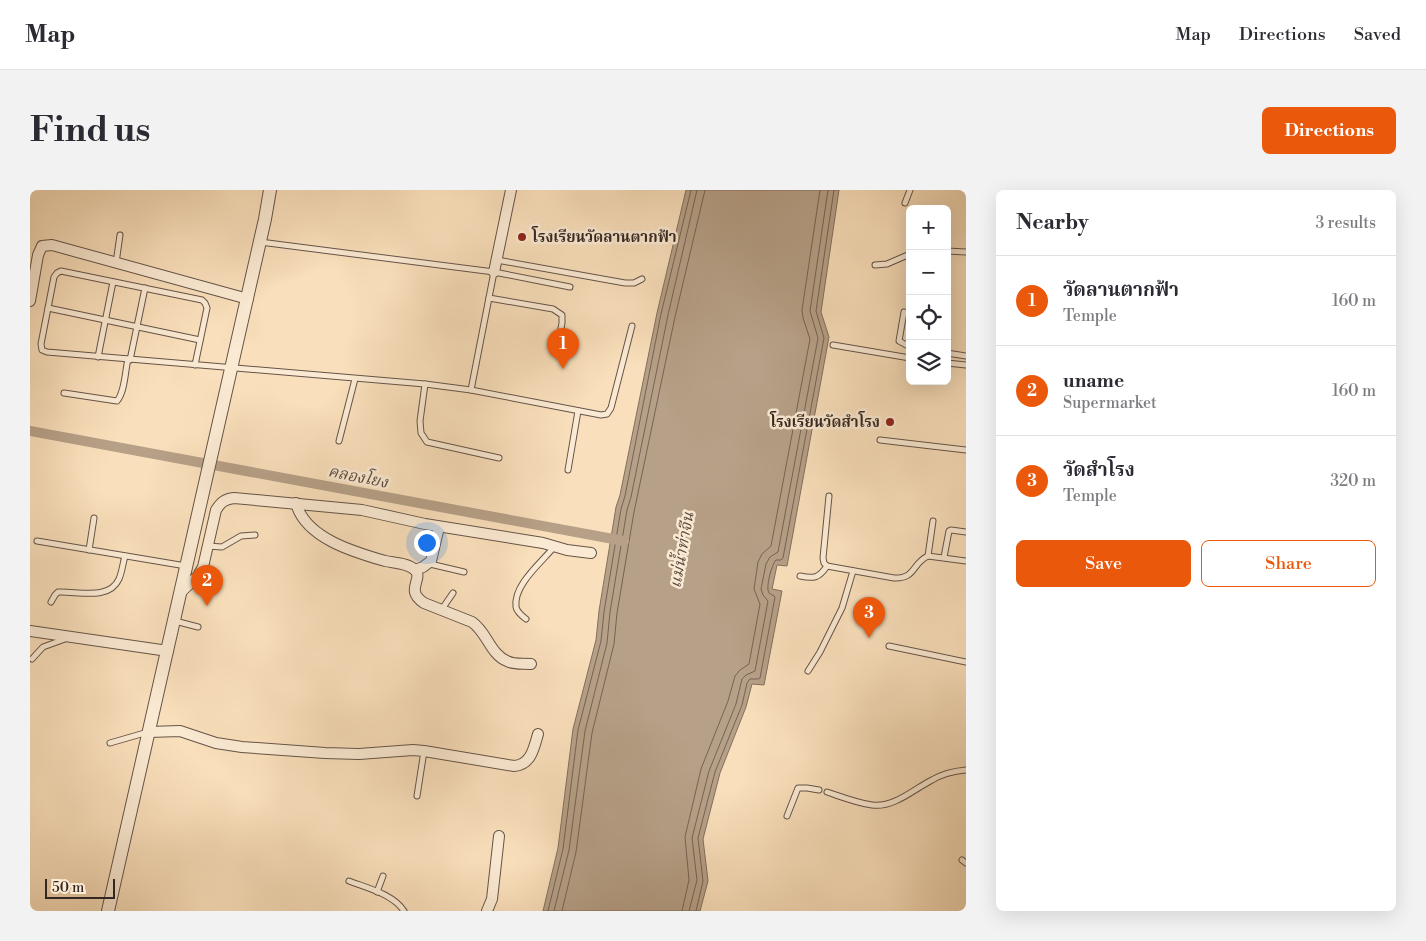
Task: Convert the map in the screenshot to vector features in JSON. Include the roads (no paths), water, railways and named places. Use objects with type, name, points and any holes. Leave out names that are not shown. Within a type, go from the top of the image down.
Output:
[{"type":"street","points":[[108,911],[248,299],[270,190]]},
{"type":"street","points":[[494,272],[510,190]]},
{"type":"street","points":[[30,300],[38,254],[42,246],[52,245],[248,299]]},
{"type":"street","points":[[181,592],[198,576],[203,567],[216,510],[221,502],[234,498],[362,510],[440,527],[543,543],[567,550],[591,553]]},
{"type":"street","points":[[296,503],[298,511],[304,520],[310,528],[320,535],[363,554],[415,570],[417,574],[414,592],[417,598],[424,603],[479,626],[498,655],[506,661],[531,664]]},
{"type":"street","points":[[415,570],[429,564],[440,527]]},
{"type":"street","points":[[30,631],[168,651]]},
{"type":"street","points":[[149,732],[180,731],[216,743],[242,747],[325,753],[359,754],[413,750],[424,751],[507,766],[518,766],[528,760],[533,752],[538,734]]},
{"type":"street","points":[[487,911],[492,900],[499,836]]},
{"type":"lane","points":[[906,203],[910,190]]},
{"type":"lane","points":[[116,262],[120,235]]},
{"type":"lane","points":[[260,242],[494,272],[570,286]]},
{"type":"lane","points":[[951,251],[966,252]]},
{"type":"lane","points":[[876,265],[887,264],[906,256]]},
{"type":"lane","points":[[496,260],[625,283],[634,283],[642,279]]},
{"type":"lane","points":[[195,365],[206,308],[202,300],[61,271],[54,277],[41,344],[42,350],[47,352],[129,360],[425,384],[471,390],[600,415],[608,414],[611,408],[632,326]]},
{"type":"lane","points":[[471,390],[494,272]]},
{"type":"lane","points":[[98,357],[113,282]]},
{"type":"lane","points":[[64,393],[117,401],[120,398],[145,288]]},
{"type":"lane","points":[[489,298],[553,310],[562,315],[560,334]]},
{"type":"lane","points":[[48,308],[200,340]]},
{"type":"lane","points":[[904,312],[899,341],[906,345]]},
{"type":"lane","points":[[833,345],[906,357]]},
{"type":"lane","points":[[951,354],[966,356]]},
{"type":"lane","points":[[951,363],[966,365]]},
{"type":"lane","points":[[339,441],[355,379]]},
{"type":"lane","points":[[425,384],[420,421],[421,433],[428,442],[499,458]]},
{"type":"lane","points":[[568,470],[578,411]]},
{"type":"lane","points":[[880,440],[966,450]]},
{"type":"lane","points":[[829,496],[823,558],[827,566],[894,578],[904,578],[928,556],[966,561]]},
{"type":"lane","points":[[89,550],[94,518]]},
{"type":"lane","points":[[928,556],[934,522]]},
{"type":"lane","points":[[944,557],[949,531],[966,532]]},
{"type":"lane","points":[[208,546],[222,547],[241,536],[256,535]]},
{"type":"lane","points":[[37,541],[187,566]]},
{"type":"lane","points":[[526,620],[516,607],[517,596],[523,582],[554,547]]},
{"type":"lane","points":[[51,602],[58,592],[96,594],[109,590],[119,579],[126,556]]},
{"type":"lane","points":[[429,564],[464,572]]},
{"type":"lane","points":[[800,576],[816,578],[821,575],[827,566]]},
{"type":"lane","points":[[808,670],[820,652],[842,608],[853,570]]},
{"type":"lane","points":[[442,609],[453,592]]},
{"type":"lane","points":[[174,621],[198,627]]},
{"type":"lane","points":[[32,659],[43,647],[70,637]]},
{"type":"lane","points":[[889,646],[966,662]]},
{"type":"lane","points":[[110,743],[149,732]]},
{"type":"lane","points":[[417,796],[424,751]]},
{"type":"lane","points":[[827,792],[873,805],[886,804],[898,800],[934,779],[966,770]]},
{"type":"lane","points":[[787,816],[798,788],[819,790]]},
{"type":"lane","points":[[377,892],[383,876]]},
{"type":"lane","points":[[349,881],[377,892],[399,904],[404,911]]},
{"type":"water","name":"แม่น้ำท่าจีน","points":[[686,190],[839,190],[821,312],[829,337],[787,566],[777,565],[772,589],[782,591],[764,685],[752,684],[746,707],[720,773],[703,839],[708,881],[700,911],[543,911],[558,848],[573,729],[596,640],[616,507],[657,313]]},
{"type":"waterway","name":"คลองโยง","points":[[30,431],[624,541]]},
{"type":"place","name":"โรงเรียนวัดลานตากฟ้า","points":[[522,237]]},
{"type":"place","name":"วัดลานตากฟ้า","points":[[563,369]]},
{"type":"place","name":"โรงเรียนวัดสำโรง","points":[[890,422]]},
{"type":"place","name":"uname","points":[[207,606]]},
{"type":"place","name":"วัดสำโรง","points":[[869,638]]}]
